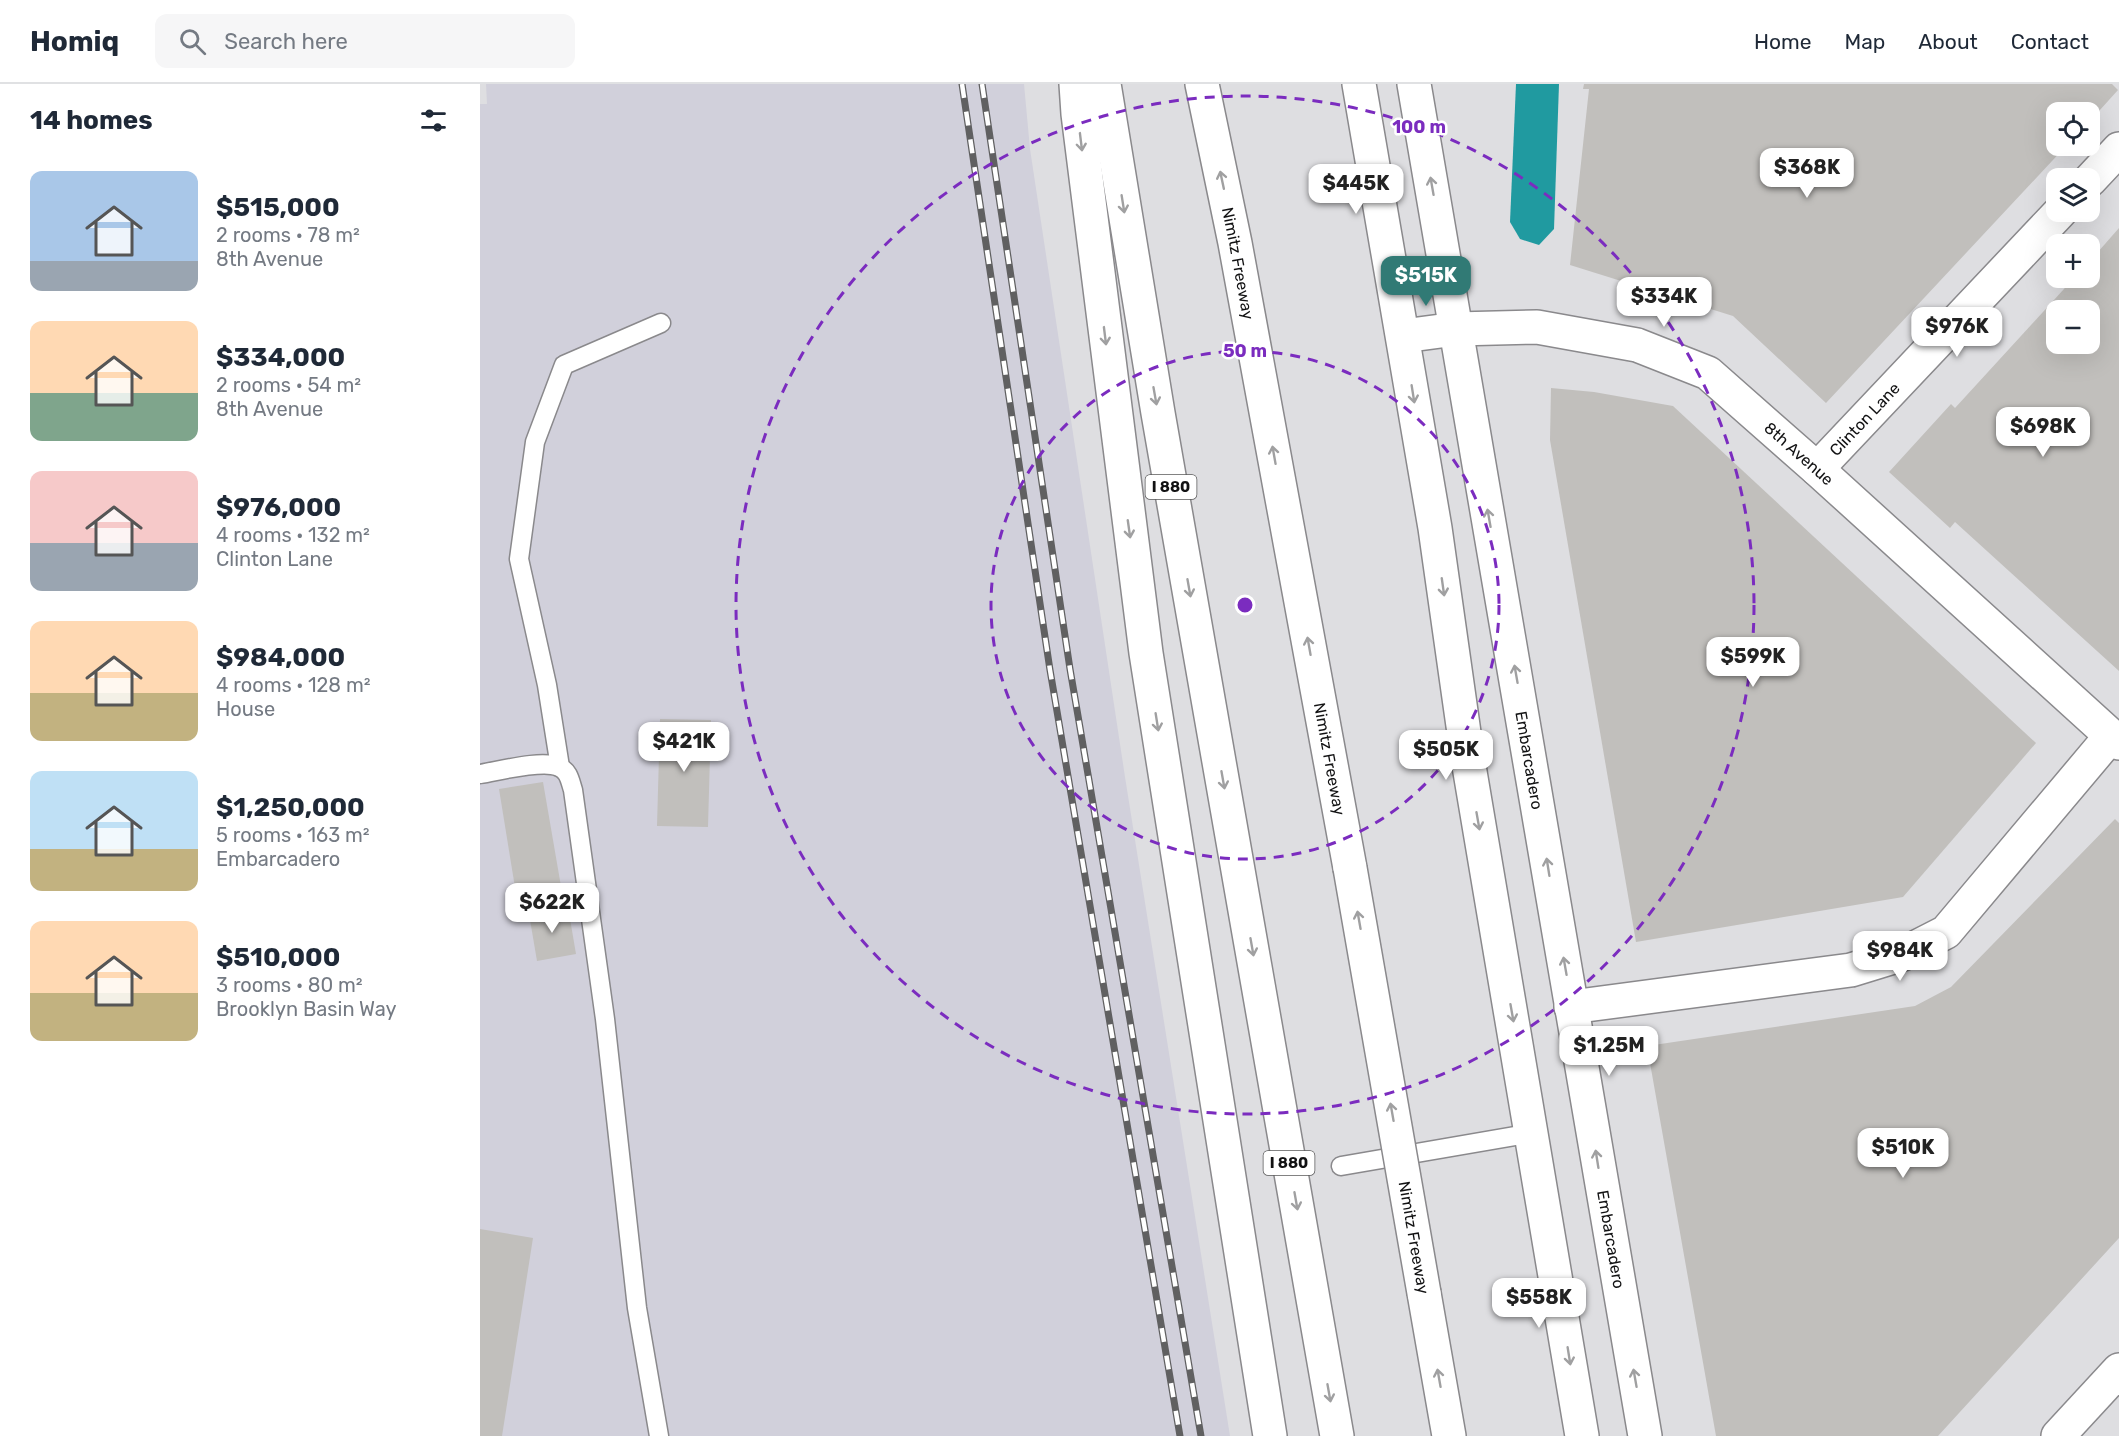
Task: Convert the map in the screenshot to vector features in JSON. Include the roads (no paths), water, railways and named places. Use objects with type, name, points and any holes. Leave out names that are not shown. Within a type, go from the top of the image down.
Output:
[{"type":"main road","points":[[1077,84],[1082,149],[1146,653],[1270,1436]]},
{"type":"main road","name":"I 880","points":[[1104,84],[1156,402],[1337,1436]]},
{"type":"main road","name":"Nimitz Freeway","points":[[1202,84],[1240,266],[1350,868],[1449,1436]]},
{"type":"main road","points":[[1359,84],[1403,336],[1467,754],[1581,1436]]},
{"type":"main road","name":"Embarcadero","points":[[1414,84],[1645,1436]]},
{"type":"main road","points":[[2100,169],[2119,149]]},
{"type":"main road","name":"Clinton Lane","points":[[1817,469],[2051,222]]},
{"type":"main road","name":"8th Avenue","points":[[1403,336],[1456,329],[1537,327],[1647,349],[1708,373],[2115,740]]},
{"type":"main road","points":[[1571,1007],[1851,970],[1903,954],[1946,932],[2115,740]]},
{"type":"main road","points":[[2058,1436],[2119,1370]]},
{"type":"lane","points":[[560,767],[547,685],[519,559],[535,442],[564,365],[661,323]]},
{"type":"lane","points":[[480,774],[545,764],[560,767],[569,776],[573,790],[605,1019],[637,1308],[659,1436]]},
{"type":"lane","points":[[1341,1166],[1532,1133]]},
{"type":"water","points":[[1516,84],[1559,84],[1554,229],[1539,245],[1520,239],[1510,222]]},
{"type":"railway","points":[[962,84],[1050,670],[1180,1436]]},
{"type":"railway","points":[[982,84],[1070,669],[1201,1436]]}]
